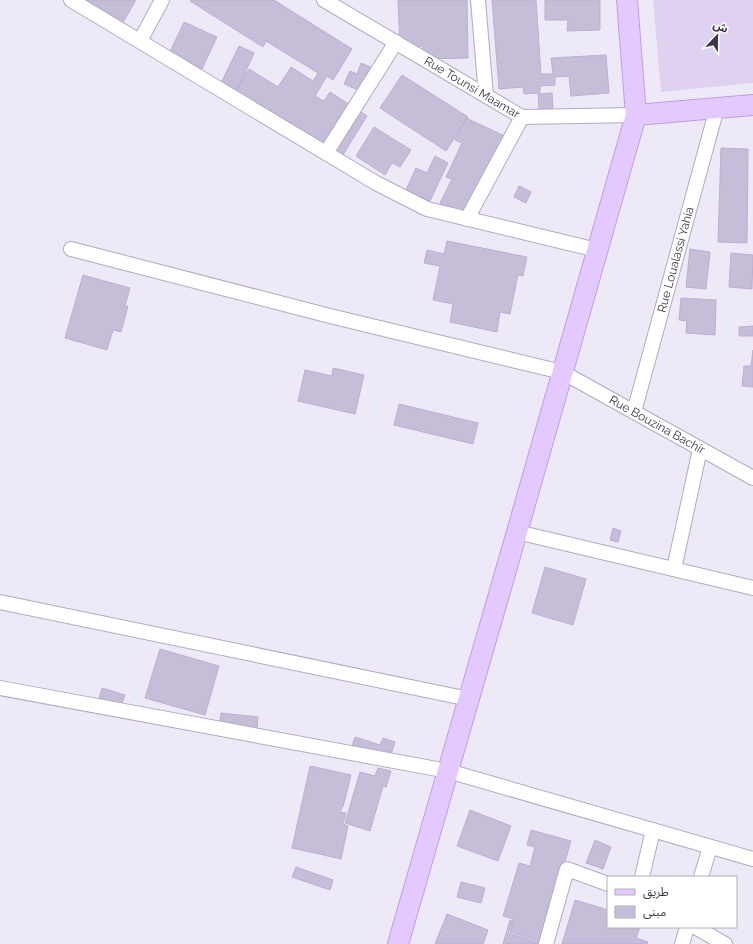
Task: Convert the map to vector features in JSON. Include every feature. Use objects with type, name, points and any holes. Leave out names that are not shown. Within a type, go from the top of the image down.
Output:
[{"type":"main road","points":[[398,944],[636,115],[627,0]]},
{"type":"main road","points":[[636,115],[753,105]]},
{"type":"street","points":[[72,0],[376,183],[426,209],[597,250]]},
{"type":"street","points":[[140,41],[162,0]]},
{"type":"street","name":"Rue Tounsi Maamar","points":[[324,0],[346,6],[396,42],[522,117],[636,115]]},
{"type":"street","points":[[478,0],[486,96]]},
{"type":"street","points":[[326,153],[396,42]]},
{"type":"street","name":"Rue Loualassi Yahia","points":[[634,412],[718,108]]},
{"type":"street","points":[[467,219],[522,117]]},
{"type":"street","name":"Rue Bouzina Bachir","points":[[71,249],[322,314],[562,372],[753,478]]},
{"type":"street","points":[[674,569],[700,449]]},
{"type":"street","points":[[517,532],[753,588]]},
{"type":"street","points":[[0,602],[468,699]]},
{"type":"street","points":[[0,688],[448,771],[753,859]]},
{"type":"street","points":[[642,876],[653,830]]},
{"type":"street","points":[[701,876],[710,847]]},
{"type":"street","points":[[546,944],[567,869],[607,884]]},
{"type":"street","points":[[682,944],[687,928]]},
{"type":"street","points":[[697,928],[725,944]]},
{"type":"shaded area","points":[[653,0],[753,0],[753,83],[661,92]]},
{"type":"building","points":[[81,0],[136,0],[122,24]]},
{"type":"building","points":[[274,0],[352,49],[333,80],[327,76],[315,96],[324,101],[330,92],[367,116],[341,158],[234,92],[249,69],[278,87],[291,67],[313,81],[318,73],[266,41],[263,47],[190,1]]},
{"type":"building","points":[[398,0],[467,0],[468,58],[423,59],[423,46],[400,47]]},
{"type":"building","points":[[492,0],[536,0],[541,74],[553,74],[551,58],[606,55],[609,93],[571,96],[569,76],[555,77],[555,85],[540,86],[540,94],[552,93],[553,108],[539,109],[538,93],[524,94],[523,87],[499,89]]},
{"type":"building","points":[[545,0],[600,0],[600,30],[567,31],[568,20],[545,20]]},
{"type":"building","points":[[184,22],[217,37],[202,69],[169,54]]},
{"type":"building","points":[[239,46],[254,53],[237,91],[221,83]]},
{"type":"building","points":[[361,63],[375,69],[365,93],[344,84],[350,71],[357,74]]},
{"type":"building","points":[[402,75],[468,117],[446,151],[380,108]]},
{"type":"building","points":[[466,118],[509,138],[471,218],[440,203],[452,179],[446,177],[462,143],[455,140]]},
{"type":"building","points":[[374,127],[411,150],[400,167],[392,163],[385,175],[356,156]]},
{"type":"building","points":[[721,148],[748,149],[747,243],[718,242]]},
{"type":"building","points":[[435,156],[448,163],[430,201],[406,190],[416,168],[427,173]]},
{"type":"building","points":[[519,186],[531,192],[526,203],[514,197]]},
{"type":"building","points":[[447,241],[527,257],[523,276],[518,275],[510,314],[500,312],[497,332],[450,322],[453,304],[433,300],[440,266],[424,263],[427,250],[444,254]]},
{"type":"building","points":[[690,249],[710,252],[706,289],[686,287]]},
{"type":"building","points":[[731,253],[753,255],[752,289],[729,287]]},
{"type":"building","points":[[83,275],[130,288],[125,306],[128,306],[121,332],[113,330],[107,350],[65,338]]},
{"type":"building","points":[[681,298],[716,300],[715,335],[686,333],[687,321],[679,320]]},
{"type":"building","points":[[753,326],[753,336],[739,336],[739,327]]},
{"type":"building","points":[[753,350],[753,387],[742,386],[744,366],[751,366]]},
{"type":"building","points":[[333,368],[364,375],[355,414],[298,401],[305,370],[332,376]]},
{"type":"building","points":[[399,404],[478,423],[473,444],[394,425]]},
{"type":"building","points":[[613,528],[621,531],[618,542],[610,540]]},
{"type":"building","points":[[545,567],[586,579],[573,625],[532,613]]},
{"type":"building","points":[[160,649],[219,666],[205,715],[145,698]]},
{"type":"building","points":[[102,688],[125,695],[120,709],[98,702]]},
{"type":"building","points":[[221,713],[258,717],[256,737],[219,733]]},
{"type":"building","points":[[355,737],[380,745],[383,738],[395,742],[387,767],[349,755]]},
{"type":"building","points":[[310,766],[351,775],[343,807],[340,812],[346,813],[343,824],[348,826],[341,859],[292,848]]},
{"type":"building","points":[[378,768],[391,771],[386,787],[383,786],[370,831],[345,823],[360,772],[375,776]]},
{"type":"building","points":[[470,810],[511,826],[498,861],[457,846]]},
{"type":"building","points":[[531,830],[571,841],[541,944],[529,944],[531,938],[510,932],[513,919],[503,916],[519,863],[530,866],[535,847],[527,845]]},
{"type":"building","points":[[595,840],[611,847],[603,869],[586,863]]},
{"type":"building","points":[[296,867],[333,880],[330,890],[292,877]]},
{"type":"building","points":[[461,882],[485,888],[481,903],[457,897]]},
{"type":"building","points":[[575,900],[607,910],[607,928],[640,928],[636,938],[648,942],[647,944],[562,944]]},
{"type":"building","points":[[447,914],[488,930],[483,944],[435,944]]},
{"type":"building","points":[[510,920],[512,921],[508,933],[529,939],[528,944],[503,944]]}]
